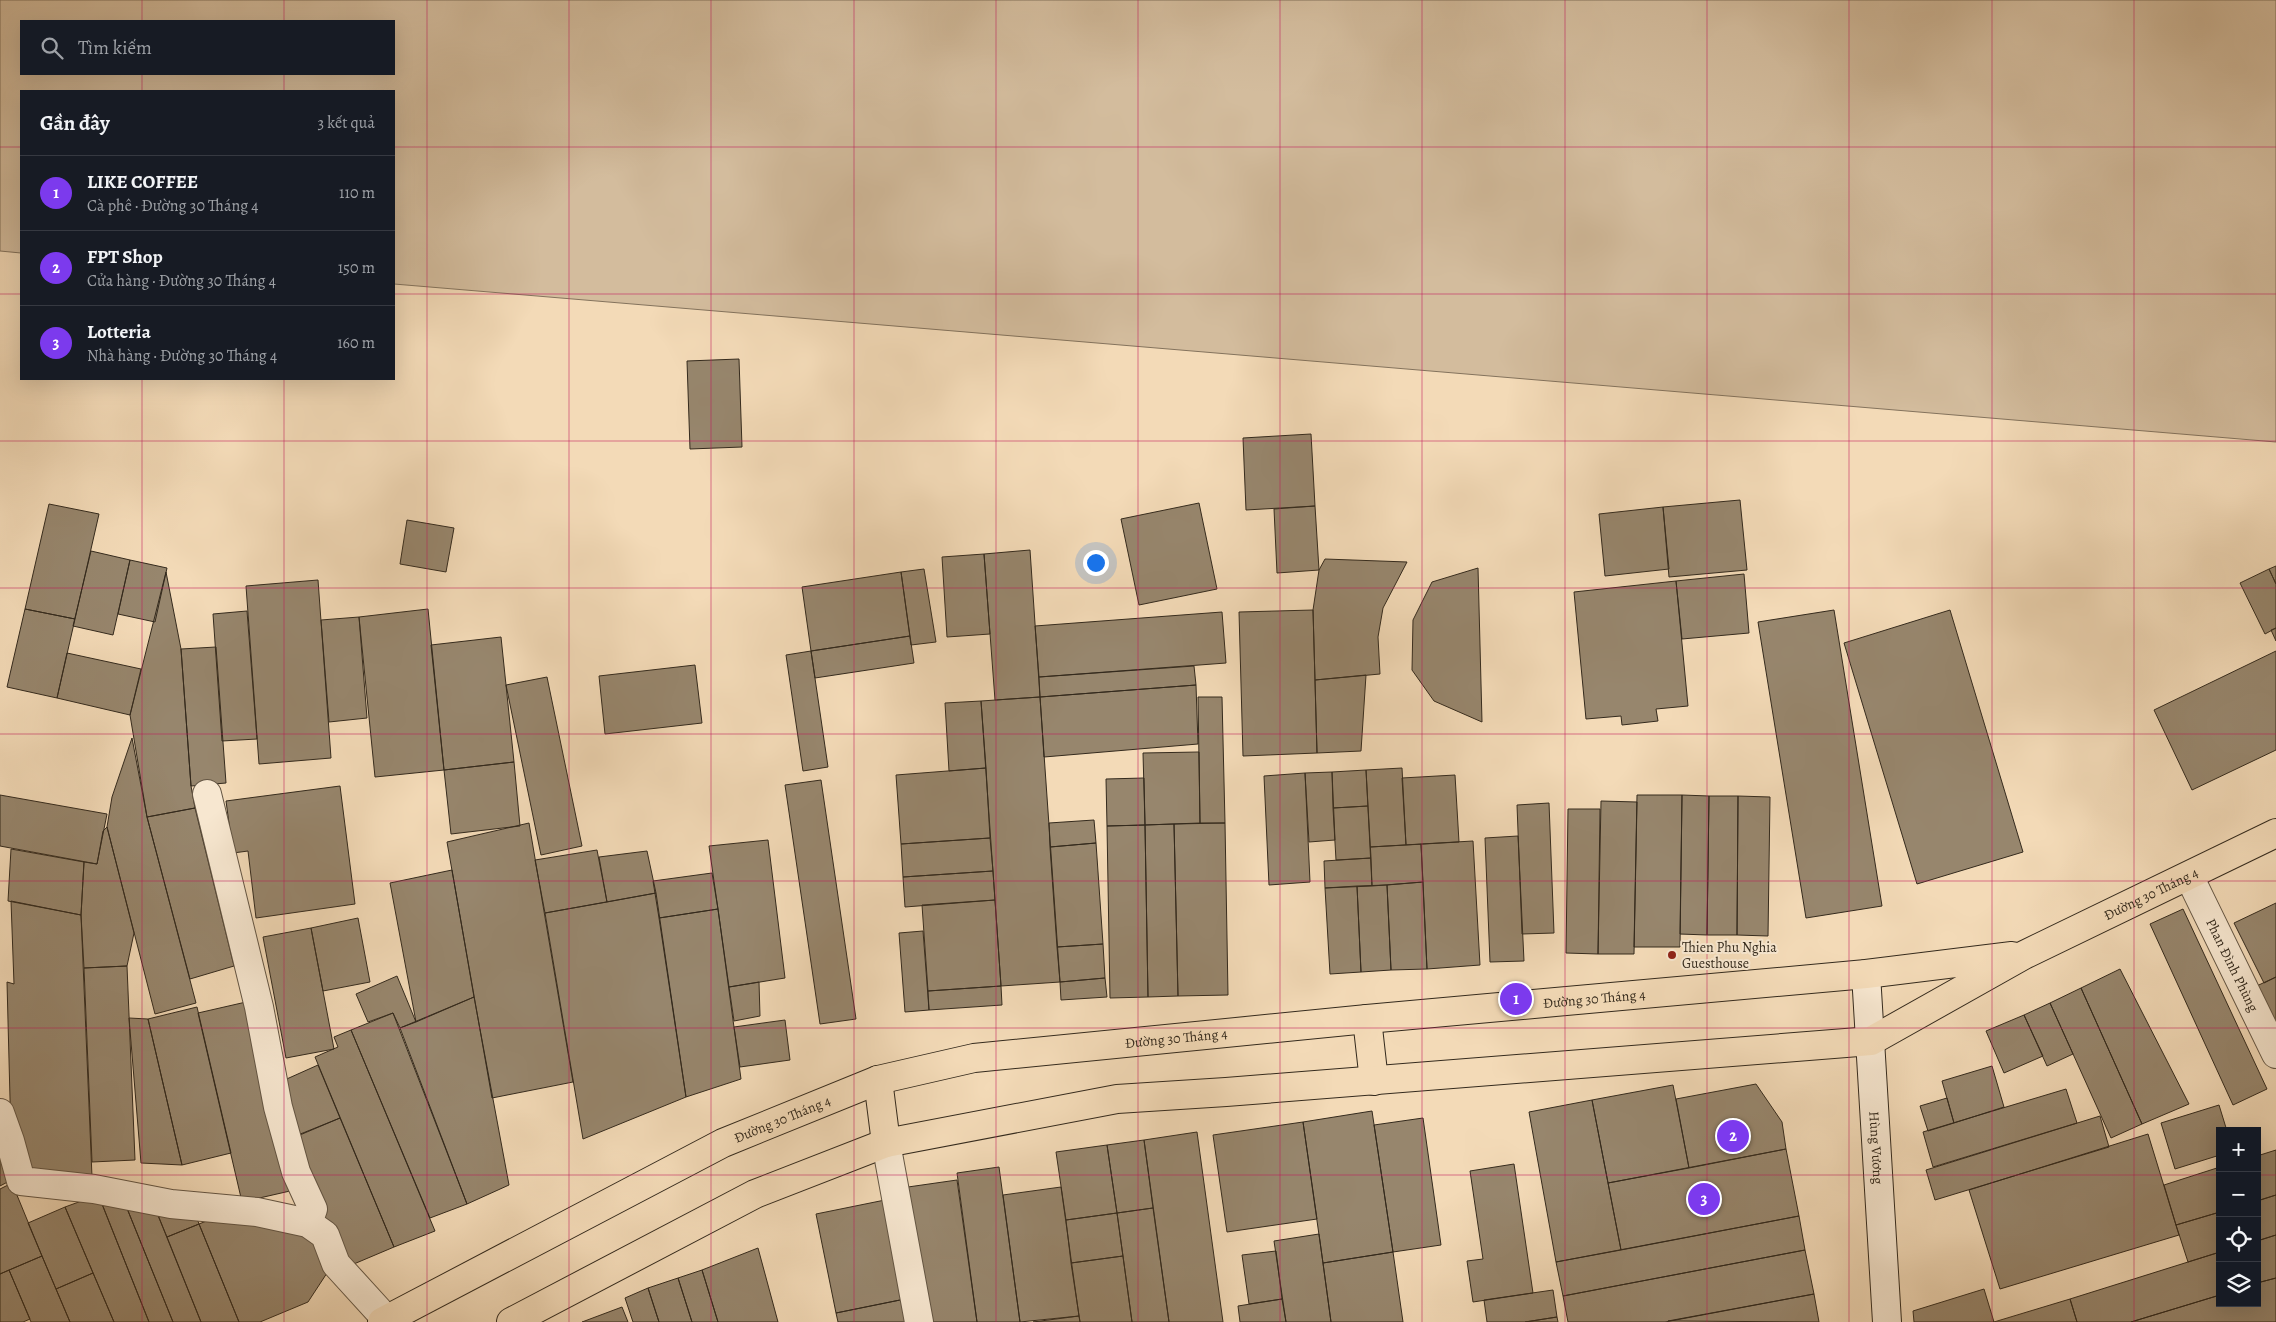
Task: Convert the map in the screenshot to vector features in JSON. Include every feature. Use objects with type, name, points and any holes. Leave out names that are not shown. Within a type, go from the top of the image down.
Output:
[{"type":"main road","name":"Đường 30 Tháng 4","points":[[511,1322],[755,1194],[886,1143],[1117,1099],[1871,1042],[2024,955],[2276,833]]},
{"type":"main road","name":"Đường 30 Tháng 4","points":[[385,1321],[723,1143],[878,1080],[974,1058],[1367,1019],[1866,974],[2024,955]]},
{"type":"main road","points":[[1367,1019],[1374,1080]]},
{"type":"main road","points":[[878,1080],[886,1143]]},
{"type":"street","points":[[207,794],[259,1007],[278,1107],[296,1172],[313,1209],[308,1222]]},
{"type":"street","name":"Phan Đình Phùng","points":[[2189,876],[2276,1054]]},
{"type":"street","name":"Hùng Vương","points":[[1866,974],[1887,1322]]},
{"type":"street","points":[[0,1113],[21,1181],[94,1189],[172,1204],[257,1212],[308,1222],[325,1235],[336,1264],[385,1321]]},
{"type":"street","points":[[886,1143],[919,1322]]},
{"type":"shaded area","points":[[0,0],[2276,0],[2276,442],[395,284],[395,90],[20,90],[20,253],[0,251]]},
{"type":"building","points":[[739,359],[742,447],[690,449],[687,361]]},
{"type":"building","points":[[1311,434],[1315,506],[1246,510],[1243,438]]},
{"type":"building","points":[[1740,500],[1747,570],[1669,577],[1663,507]]},
{"type":"building","points":[[1199,503],[1217,589],[1139,605],[1121,519]]},
{"type":"building","points":[[49,504],[99,514],[75,619],[25,609]]},
{"type":"building","points":[[1315,506],[1319,570],[1277,573],[1274,509]]},
{"type":"building","points":[[1663,507],[1669,569],[1605,576],[1599,514]]},
{"type":"building","points":[[407,520],[454,528],[446,572],[400,564]]},
{"type":"building","points":[[1030,550],[1040,697],[995,700],[984,554]]},
{"type":"building","points":[[91,551],[130,560],[113,635],[73,626]]},
{"type":"building","points":[[984,554],[990,634],[947,637],[942,557]]},
{"type":"building","points":[[1325,559],[1407,562],[1383,608],[1378,637],[1380,674],[1315,680],[1313,610],[1319,570]]},
{"type":"building","points":[[130,560],[167,568],[155,622],[118,614]]},
{"type":"building","points":[[2276,566],[2276,584],[2269,569]]},
{"type":"building","points":[[1478,568],[1482,722],[1434,701],[1412,670],[1413,620],[1432,582]]},
{"type":"building","points":[[924,569],[936,642],[911,645],[901,572]]},
{"type":"building","points":[[2269,569],[2276,584],[2276,628],[2265,634],[2240,583]]},
{"type":"building","points":[[166,572],[181,649],[191,786],[195,808],[147,817],[130,715]]},
{"type":"building","points":[[901,572],[910,636],[811,651],[802,587]]},
{"type":"building","points":[[1744,574],[1749,633],[1682,639],[1676,581]]},
{"type":"building","points":[[318,580],[331,758],[259,764],[246,586]]},
{"type":"building","points":[[1676,581],[1688,706],[1656,709],[1658,721],[1622,725],[1621,716],[1586,719],[1574,592]]},
{"type":"building","points":[[25,609],[75,619],[57,698],[7,687]]},
{"type":"building","points":[[428,609],[444,770],[375,777],[359,617]]},
{"type":"building","points":[[1313,610],[1317,753],[1243,756],[1239,612]]},
{"type":"building","points":[[1834,610],[1882,906],[1806,918],[1758,622]]},
{"type":"building","points":[[1950,610],[2023,852],[1917,884],[1844,643]]},
{"type":"building","points":[[247,611],[257,739],[222,741],[213,614]]},
{"type":"building","points":[[1222,612],[1226,663],[1039,677],[1035,626]]},
{"type":"building","points":[[359,617],[367,718],[329,722],[321,620]]},
{"type":"building","points":[[2276,628],[2276,641],[2271,630]]},
{"type":"building","points":[[910,636],[914,663],[815,678],[811,651]]},
{"type":"building","points":[[501,637],[514,762],[444,770],[431,645]]},
{"type":"building","points":[[216,647],[226,783],[191,786],[181,649]]},
{"type":"building","points":[[811,651],[828,767],[803,771],[786,655]]},
{"type":"building","points":[[2276,651],[2276,750],[2192,790],[2154,710]]},
{"type":"building","points":[[67,653],[141,669],[130,715],[57,698]]},
{"type":"building","points":[[695,665],[702,723],[605,734],[599,676]]},
{"type":"building","points":[[1194,666],[1196,685],[1040,697],[1039,677]]},
{"type":"building","points":[[1366,675],[1361,751],[1317,753],[1315,680]]},
{"type":"building","points":[[547,677],[582,846],[541,855],[506,685]]},
{"type":"building","points":[[1196,685],[1198,744],[1044,757],[1040,697]]},
{"type":"building","points":[[1040,697],[1060,982],[1001,986],[981,701]]},
{"type":"building","points":[[1198,697],[1222,697],[1225,823],[1200,823]]},
{"type":"building","points":[[981,701],[986,768],[949,771],[945,703]]},
{"type":"building","points":[[132,738],[147,817],[196,1003],[155,1014],[107,827],[112,797]]},
{"type":"building","points":[[1199,752],[1200,823],[1145,825],[1143,753]]},
{"type":"building","points":[[514,762],[520,826],[451,834],[444,770]]},
{"type":"building","points":[[986,768],[990,838],[901,844],[896,775]]},
{"type":"building","points":[[1402,768],[1406,845],[1370,847],[1366,770]]},
{"type":"building","points":[[1366,770],[1368,806],[1333,808],[1332,772]]},
{"type":"building","points":[[1332,772],[1335,840],[1309,842],[1305,773]]},
{"type":"building","points":[[1305,773],[1310,882],[1269,885],[1264,776]]},
{"type":"building","points":[[1455,775],[1459,842],[1406,845],[1402,778]]},
{"type":"building","points":[[1144,778],[1145,825],[1107,826],[1106,779]]},
{"type":"building","points":[[821,780],[856,1019],[820,1024],[785,785]]},
{"type":"building","points":[[340,786],[355,904],[256,918],[248,851],[233,853],[226,801]]},
{"type":"building","points":[[0,795],[107,814],[97,864],[0,846]]},
{"type":"building","points":[[1637,795],[1682,795],[1680,947],[1634,947]]},
{"type":"building","points":[[1682,795],[1709,796],[1707,935],[1680,934]]},
{"type":"building","points":[[1709,796],[1738,796],[1737,935],[1707,935]]},
{"type":"building","points":[[1738,796],[1770,797],[1768,936],[1737,935]]},
{"type":"building","points":[[1601,801],[1637,802],[1634,954],[1598,954]]},
{"type":"building","points":[[1549,803],[1554,933],[1522,934],[1517,805]]},
{"type":"building","points":[[1368,806],[1371,858],[1336,860],[1333,808]]},
{"type":"building","points":[[195,808],[234,966],[190,979],[147,817]]},
{"type":"building","points":[[1568,809],[1600,809],[1598,954],[1566,953]]},
{"type":"building","points":[[1094,820],[1096,843],[1050,847],[1049,823]]},
{"type":"building","points":[[529,823],[573,1082],[492,1098],[447,842]]},
{"type":"building","points":[[1225,823],[1228,995],[1178,996],[1174,824]]},
{"type":"building","points":[[1174,824],[1178,996],[1148,997],[1145,825]]},
{"type":"building","points":[[1145,825],[1148,997],[1110,998],[1107,826]]},
{"type":"building","points":[[107,827],[134,933],[127,966],[84,968],[81,915],[84,862],[97,864],[103,831]]},
{"type":"building","points":[[1518,836],[1524,961],[1490,962],[1485,838]]},
{"type":"building","points":[[990,838],[993,871],[903,877],[901,844]]},
{"type":"building","points":[[768,840],[785,978],[729,987],[709,846]]},
{"type":"building","points":[[1473,841],[1480,965],[1427,969],[1421,844]]},
{"type":"building","points":[[1096,843],[1103,944],[1057,947],[1050,847]]},
{"type":"building","points":[[1421,844],[1423,882],[1372,886],[1370,847]]},
{"type":"building","points":[[11,849],[84,862],[81,915],[8,901]]},
{"type":"building","points":[[597,850],[607,902],[545,913],[535,860]]},
{"type":"building","points":[[647,851],[656,893],[607,902],[599,857]]},
{"type":"building","points":[[1371,858],[1372,886],[1325,888],[1324,861]]},
{"type":"building","points":[[452,870],[474,997],[416,1022],[390,883]]},
{"type":"building","points":[[993,871],[995,900],[905,907],[903,877]]},
{"type":"building","points":[[712,873],[718,909],[659,918],[653,881]]},
{"type":"building","points":[[1423,882],[1427,969],[1391,970],[1387,885]]},
{"type":"building","points":[[1387,885],[1391,970],[1361,972],[1357,886]]},
{"type":"building","points":[[1357,886],[1361,972],[1330,974],[1325,888]]},
{"type":"building","points":[[656,893],[686,1097],[583,1139],[545,913]]},
{"type":"building","points":[[995,900],[1001,986],[928,991],[922,905]]},
{"type":"building","points":[[11,901],[81,915],[92,1177],[23,1180],[11,1137],[7,982],[14,984]]},
{"type":"building","points":[[2276,903],[2276,977],[2264,983],[2234,923]]},
{"type":"building","points":[[718,909],[741,1079],[686,1097],[659,918]]},
{"type":"building","points":[[2183,909],[2267,1089],[2233,1105],[2150,924]]},
{"type":"building","points":[[358,918],[370,982],[323,991],[311,928]]},
{"type":"building","points":[[311,928],[334,1049],[286,1058],[263,937]]},
{"type":"building","points":[[923,931],[929,1010],[905,1012],[899,933]]},
{"type":"building","points":[[1103,944],[1105,978],[1060,982],[1057,947]]},
{"type":"building","points":[[127,966],[135,1160],[92,1162],[84,968]]},
{"type":"building","points":[[2120,969],[2189,1104],[2142,1124],[2081,988]]},
{"type":"building","points":[[397,976],[416,1022],[400,1028],[393,1013],[368,1022],[356,994]]},
{"type":"building","points":[[2276,977],[2276,1046],[2248,990]]},
{"type":"building","points":[[1105,978],[1107,997],[1061,1000],[1060,982]]},
{"type":"building","points":[[759,982],[760,1016],[734,1021],[729,987]]},
{"type":"building","points":[[1001,986],[1002,1005],[929,1010],[928,991]]},
{"type":"building","points":[[2081,988],[2142,1124],[2111,1138],[2050,1003]]},
{"type":"building","points":[[474,997],[509,1185],[467,1204],[400,1028]]},
{"type":"building","points":[[246,1002],[290,1191],[242,1202],[198,1013]]},
{"type":"building","points":[[2050,1003],[2073,1054],[2047,1066],[2024,1015]]},
{"type":"building","points":[[197,1007],[231,1153],[182,1165],[148,1019]]},
{"type":"building","points":[[393,1013],[467,1204],[430,1218],[351,1030]]},
{"type":"building","points":[[2024,1015],[2043,1056],[2004,1073],[1986,1031]]},
{"type":"building","points":[[129,1018],[148,1019],[182,1165],[141,1163]]},
{"type":"building","points":[[785,1020],[790,1060],[740,1067],[734,1027]]},
{"type":"building","points":[[351,1030],[435,1231],[394,1247],[315,1057],[338,1047],[334,1037]]},
{"type":"building","points":[[318,1065],[340,1118],[293,1137],[280,1082]]},
{"type":"building","points":[[1992,1066],[2004,1107],[1954,1123],[1942,1081]]},
{"type":"building","points":[[1756,1084],[1782,1122],[1786,1149],[1689,1168],[1676,1099]]},
{"type":"building","points":[[1673,1085],[1689,1168],[1608,1183],[1592,1100]]},
{"type":"building","points":[[2066,1089],[2077,1123],[1933,1167],[1923,1132]]},
{"type":"building","points":[[1947,1098],[1954,1123],[1928,1131],[1920,1106]]},
{"type":"building","points":[[1592,1100],[1621,1250],[1556,1262],[1529,1112]]},
{"type":"building","points":[[2219,1105],[2226,1127],[2216,1127],[2216,1156],[2175,1169],[2161,1123]]},
{"type":"building","points":[[1372,1111],[1393,1252],[1323,1263],[1303,1122]]},
{"type":"building","points":[[2100,1116],[2109,1147],[1935,1200],[1926,1170]]},
{"type":"building","points":[[340,1118],[394,1247],[342,1269],[288,1140]]},
{"type":"building","points":[[1423,1118],[1441,1245],[1393,1252],[1374,1125]]},
{"type":"building","points":[[1303,1122],[1317,1219],[1227,1232],[1213,1135]]},
{"type":"building","points":[[1197,1132],[1223,1322],[1169,1322],[1144,1140]]},
{"type":"building","points":[[2148,1134],[2179,1235],[2000,1289],[1969,1190]]},
{"type":"building","points":[[1144,1140],[1153,1208],[1117,1213],[1107,1145]]},
{"type":"building","points":[[0,1145],[17,1177],[0,1186]]},
{"type":"building","points":[[1107,1145],[1117,1213],[1066,1220],[1056,1152]]},
{"type":"building","points":[[1786,1149],[1799,1216],[1621,1250],[1608,1183]]},
{"type":"building","points":[[2276,1150],[2276,1195],[2261,1200],[2261,1172],[2261,1155]]},
{"type":"building","points":[[1514,1164],[1533,1293],[1473,1302],[1467,1261],[1483,1259],[1470,1171]]},
{"type":"building","points":[[999,1167],[1020,1322],[977,1322],[957,1173]]},
{"type":"building","points":[[2216,1168],[2216,1213],[2176,1225],[2164,1185]]},
{"type":"building","points":[[957,1180],[977,1322],[926,1322],[908,1187]]},
{"type":"building","points":[[12,1183],[42,1256],[0,1274],[0,1189]]},
{"type":"building","points":[[1061,1187],[1079,1316],[1020,1322],[1003,1195]]},
{"type":"building","points":[[98,1195],[149,1322],[114,1322],[65,1207]]},
{"type":"building","points":[[2276,1195],[2276,1235],[2261,1240],[2261,1217],[2261,1200]]},
{"type":"building","points":[[122,1196],[153,1203],[201,1322],[173,1322]]},
{"type":"building","points":[[122,1196],[173,1322],[149,1322],[102,1204]]},
{"type":"building","points":[[885,1200],[905,1299],[836,1313],[816,1214]]},
{"type":"building","points":[[153,1203],[193,1207],[199,1224],[167,1237]]},
{"type":"building","points":[[65,1207],[93,1273],[56,1289],[28,1223]]},
{"type":"building","points":[[1153,1208],[1169,1322],[1132,1322],[1117,1213]]},
{"type":"building","points":[[229,1212],[290,1226],[316,1246],[327,1273],[308,1302],[260,1322],[239,1322],[199,1224]]},
{"type":"building","points":[[1117,1213],[1123,1256],[1071,1263],[1066,1220]]},
{"type":"building","points":[[2216,1213],[2216,1253],[2188,1262],[2176,1225]]},
{"type":"building","points":[[1799,1216],[1805,1250],[1563,1296],[1556,1262]]},
{"type":"building","points":[[199,1224],[239,1322],[201,1322],[167,1237]]},
{"type":"building","points":[[1319,1234],[1331,1322],[1286,1322],[1274,1241]]},
{"type":"building","points":[[2276,1235],[2276,1278],[2261,1282],[2261,1262],[2261,1240]]},
{"type":"building","points":[[758,1248],[778,1322],[718,1322],[702,1270]]},
{"type":"building","points":[[1805,1250],[1814,1294],[1665,1322],[1568,1322],[1563,1296]]},
{"type":"building","points":[[1276,1251],[1282,1299],[1249,1304],[1242,1255]]},
{"type":"building","points":[[1393,1252],[1403,1322],[1331,1322],[1323,1263]]},
{"type":"building","points":[[2216,1253],[2216,1296],[2131,1322],[2077,1322],[2070,1299]]},
{"type":"building","points":[[42,1256],[70,1322],[31,1322],[9,1270]]},
{"type":"building","points":[[1123,1256],[1132,1322],[1080,1322],[1071,1263]]},
{"type":"building","points":[[9,1270],[30,1319],[23,1322],[0,1322],[0,1274]]},
{"type":"building","points":[[702,1270],[718,1322],[692,1322],[678,1278]]},
{"type":"building","points":[[93,1273],[114,1322],[70,1322],[56,1289]]},
{"type":"building","points":[[678,1278],[692,1322],[659,1322],[648,1288]]},
{"type":"building","points":[[2276,1278],[2276,1322],[2131,1322],[2216,1296],[2216,1307],[2261,1307],[2261,1282]]},
{"type":"building","points":[[648,1288],[659,1322],[633,1322],[625,1298]]},
{"type":"building","points":[[1984,1289],[1994,1322],[1914,1322],[1913,1311]]},
{"type":"building","points":[[1553,1290],[1557,1317],[1525,1322],[1487,1322],[1484,1300]]},
{"type":"building","points":[[1814,1294],[1819,1322],[1668,1321]]},
{"type":"building","points":[[905,1299],[910,1322],[838,1322],[836,1313]]},
{"type":"building","points":[[1282,1299],[1286,1322],[1240,1322],[1238,1306]]},
{"type":"building","points":[[2070,1299],[2077,1322],[1994,1322]]},
{"type":"building","points":[[622,1307],[628,1322],[582,1322]]},
{"type":"building","points":[[1079,1316],[1080,1322],[1033,1322]]},
{"type":"building","points":[[1557,1317],[1558,1322],[1525,1322]]},
{"type":"place","name":"Thien Phu Nghia Guesthouse","points":[[1672,955]]},
{"type":"place","name":"LIKE COFFEE","points":[[1516,999]]},
{"type":"place","name":"FPT Shop","points":[[1733,1136]]},
{"type":"place","name":"Lotteria","points":[[1704,1199]]}]
